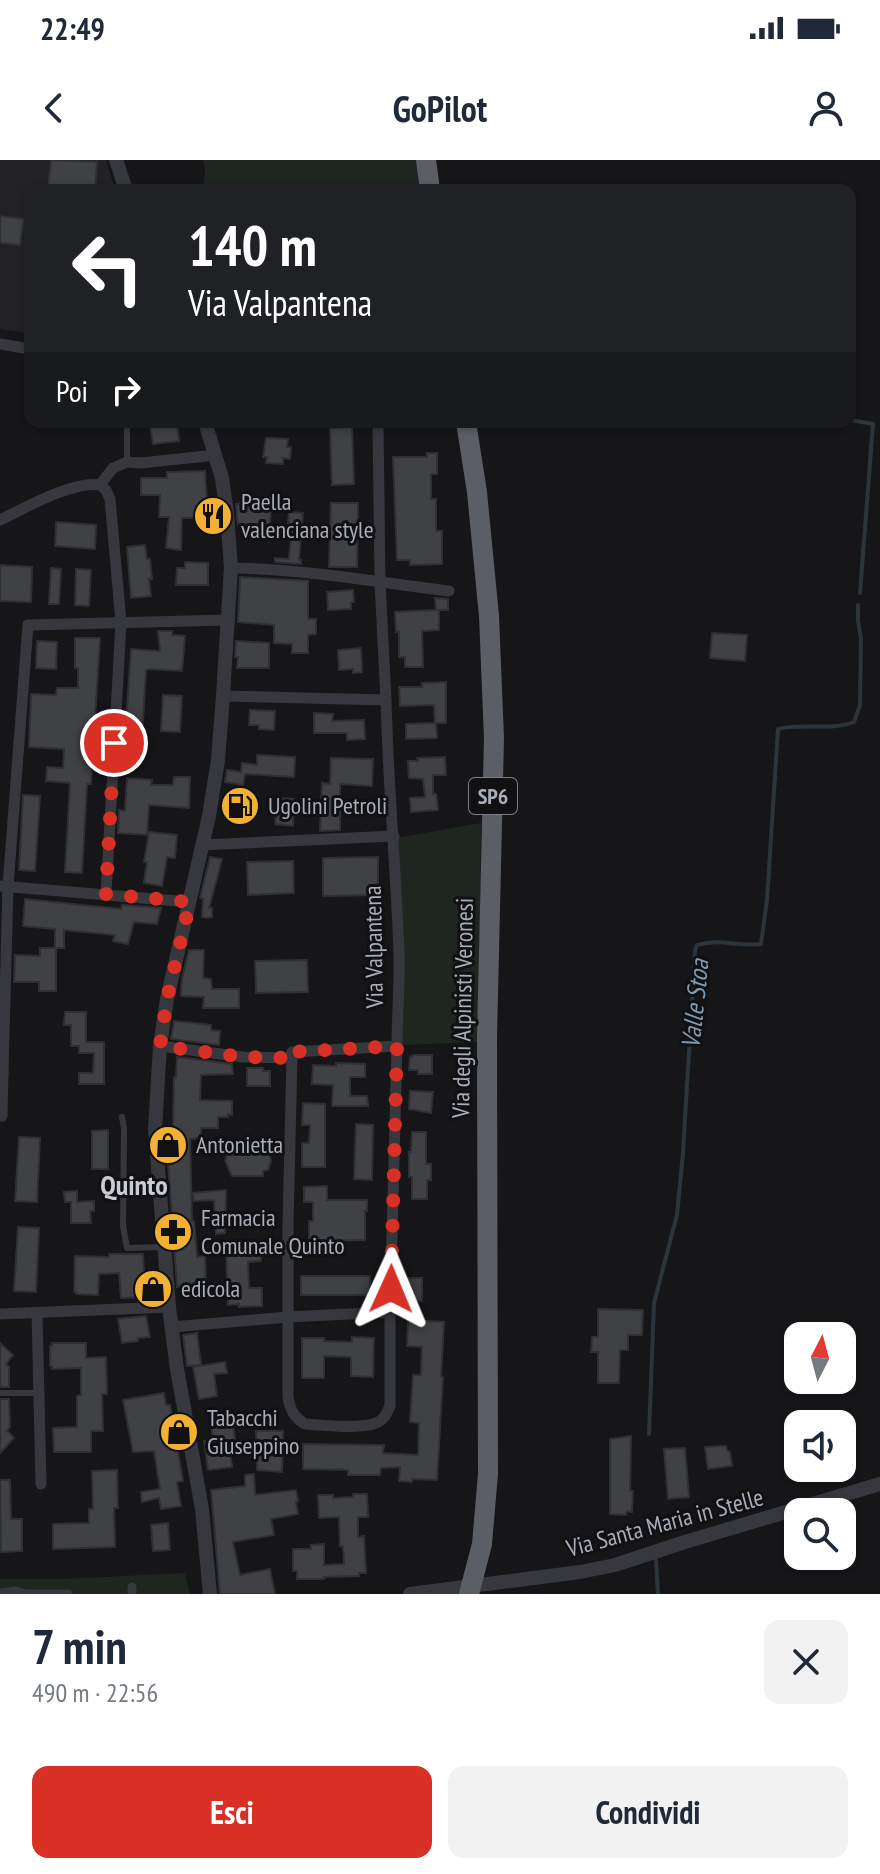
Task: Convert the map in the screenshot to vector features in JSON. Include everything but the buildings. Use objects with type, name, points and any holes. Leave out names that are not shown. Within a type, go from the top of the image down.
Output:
[{"type":"highway","points":[[426,160],[429,184]]},
{"type":"highway","name":"Via degli Alpinisti Veronesi","points":[[467,428],[477,492],[489,616],[494,738],[487,1037],[488,1474],[482,1544],[469,1594]]},
{"type":"street","points":[[116,160],[124,184]]},
{"type":"street","points":[[0,344],[24,348]]},
{"type":"street","points":[[207,428],[222,478],[231,568],[223,696],[218,760],[203,845],[167,999],[160,1046],[155,1129],[169,1307],[202,1509],[210,1594]]},
{"type":"street","name":"Via Valpantena","points":[[288,1317],[288,1397],[293,1415],[305,1424],[366,1426],[383,1418],[390,1406],[399,956],[394,836],[388,786],[378,428]]},
{"type":"street","points":[[100,485],[113,468],[127,462],[216,455]]},
{"type":"street","points":[[0,520],[73,487],[94,483],[106,490],[110,499],[121,622],[106,894]]},
{"type":"street","points":[[231,568],[319,574],[449,591]]},
{"type":"street","points":[[0,1116],[4,886],[28,625],[228,620]]},
{"type":"street","points":[[223,696],[386,700]]},
{"type":"street","points":[[203,845],[394,836]]},
{"type":"street","points":[[4,886],[190,902]]},
{"type":"street","points":[[160,1046],[243,1057],[292,1058]]},
{"type":"street","points":[[288,1317],[292,1052],[397,1046]]},
{"type":"street","points":[[0,1314],[169,1307]]},
{"type":"street","points":[[172,1327],[390,1312]]},
{"type":"street","points":[[37,1313],[41,1484]]},
{"type":"street","name":"Via Santa Maria in Stelle","points":[[410,1594],[615,1565],[880,1484]]},
{"type":"street","points":[[0,1593],[68,1594]]},
{"type":"lane","points":[[127,428],[127,462]]},
{"type":"lane","points":[[122,1117],[123,1226],[127,1248],[164,1247]]},
{"type":"lane","points":[[0,1393],[38,1393]]},
{"type":"shaded area","points":[[0,160],[106,160],[113,184],[24,184],[24,333],[0,329]]},
{"type":"shaded area","points":[[203,160],[418,160],[421,184],[204,184]]},
{"type":"shaded area","points":[[481,823],[479,1042],[402,1045],[396,838]]},
{"type":"shaded area","points":[[185,1573],[190,1594],[0,1594],[0,1579]]},
{"type":"waterway","name":"Valle Stoa","points":[[856,421],[873,424],[860,593]]},
{"type":"waterway","name":"Valle Stoa","points":[[649,1434],[654,1303],[677,1215],[695,950],[697,945],[714,942],[761,944],[767,900],[778,729],[854,722],[860,705],[858,605]]},
{"type":"waterway","name":"Valle Stoa","points":[[656,1560],[658,1594]]},
{"type":"place","name":"Paella valenciana style","points":[[213,516]]},
{"type":"place","name":"Ugolini Petroli","points":[[240,806]]},
{"type":"place","name":"Antonietta","points":[[168,1145]]},
{"type":"place","name":"Farmacia Comunale Quinto","points":[[173,1232]]},
{"type":"place","name":"edicola","points":[[153,1289]]},
{"type":"place","name":"Tabacchi Giuseppino","points":[[179,1432]]},
{"type":"district","name":"Quinto","points":[[134,1185]]},
{"type":"route","points":[[114,743],[106,894],[190,902],[167,999],[160,1046],[267,1059],[292,1058],[292,1052],[397,1046],[391,1289]]}]
